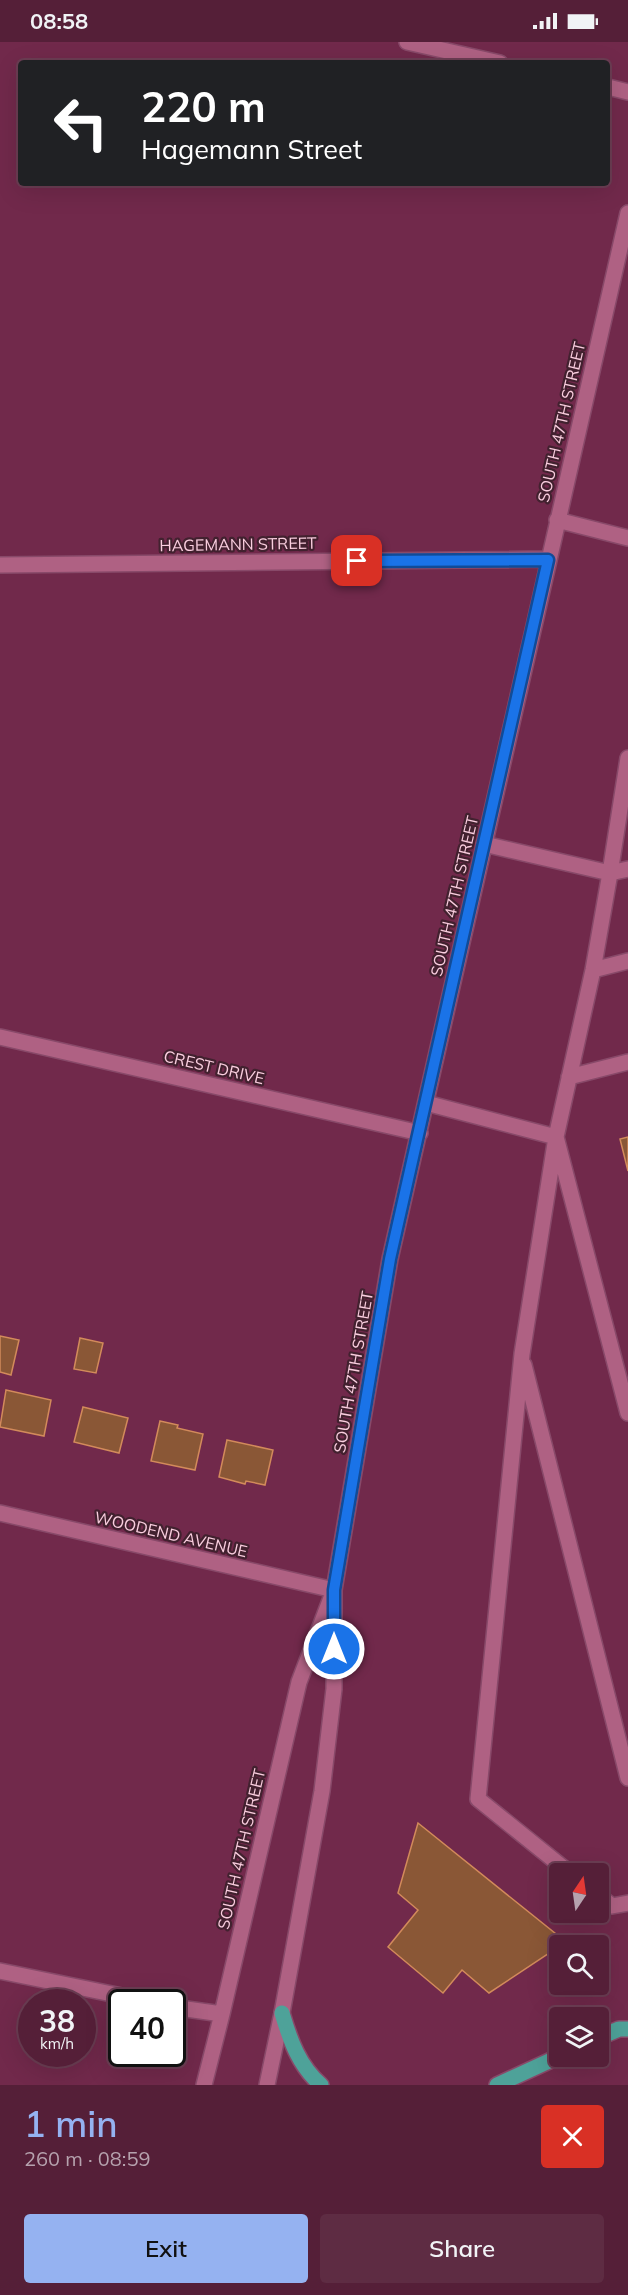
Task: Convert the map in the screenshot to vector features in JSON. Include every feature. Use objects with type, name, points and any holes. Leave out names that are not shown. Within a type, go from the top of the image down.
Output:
[{"type":"main road","points":[[282,2013],[291,2041],[302,2064],[321,2085]]},
{"type":"main road","points":[[609,2033],[619,2029],[628,2029]]},
{"type":"main road","points":[[497,2085],[549,2061]]},
{"type":"street","points":[[407,42],[487,60]]},
{"type":"street","points":[[610,88],[628,92]]},
{"type":"street","name":"SOUTH 47TH STREET","points":[[267,2085],[322,1791],[334,1689],[334,1590],[390,1259],[628,213]]},
{"type":"street","points":[[557,520],[628,538]]},
{"type":"street","name":"HAGEMANN STREET","points":[[0,565],[548,560]]},
{"type":"street","points":[[557,1863],[478,1799],[522,1354],[556,1137],[593,970],[628,758]]},
{"type":"street","points":[[484,844],[610,873],[628,869]]},
{"type":"street","points":[[593,970],[628,961]]},
{"type":"street","name":"CREST DRIVE","points":[[0,1037],[420,1133]]},
{"type":"street","points":[[569,1077],[628,1062]]},
{"type":"street","points":[[426,1103],[556,1137]]},
{"type":"street","points":[[556,1137],[628,1413]]},
{"type":"street","points":[[522,1354],[628,1778]]},
{"type":"street","name":"WOODEND AVENUE","points":[[0,1513],[334,1590]]},
{"type":"street","name":"SOUTH 47TH STREET","points":[[204,2085],[299,1682],[334,1590]]},
{"type":"street","points":[[609,1904],[612,1906],[628,1903]]},
{"type":"street","points":[[0,1971],[108,1993]]},
{"type":"street","points":[[186,2009],[222,2014]]},
{"type":"building","points":[[628,1137],[628,1171],[620,1139]]},
{"type":"building","points":[[0,1336],[19,1340],[11,1375],[0,1372]]},
{"type":"building","points":[[80,1338],[103,1343],[96,1373],[74,1369]]},
{"type":"building","points":[[6,1390],[51,1400],[44,1436],[0,1427]]},
{"type":"building","points":[[83,1407],[128,1418],[119,1453],[74,1442]]},
{"type":"building","points":[[160,1421],[203,1434],[195,1470],[151,1461]]},
{"type":"building","points":[[227,1440],[273,1450],[265,1485],[246,1481],[245,1484],[219,1477]]},
{"type":"building","points":[[418,1823],[557,1935],[549,1935],[549,1953],[489,1993],[462,1970],[443,1993],[388,1947],[418,1910],[398,1893]]},
{"type":"route","points":[[334,1649],[334,1590],[390,1259],[548,560],[357,561]]}]
